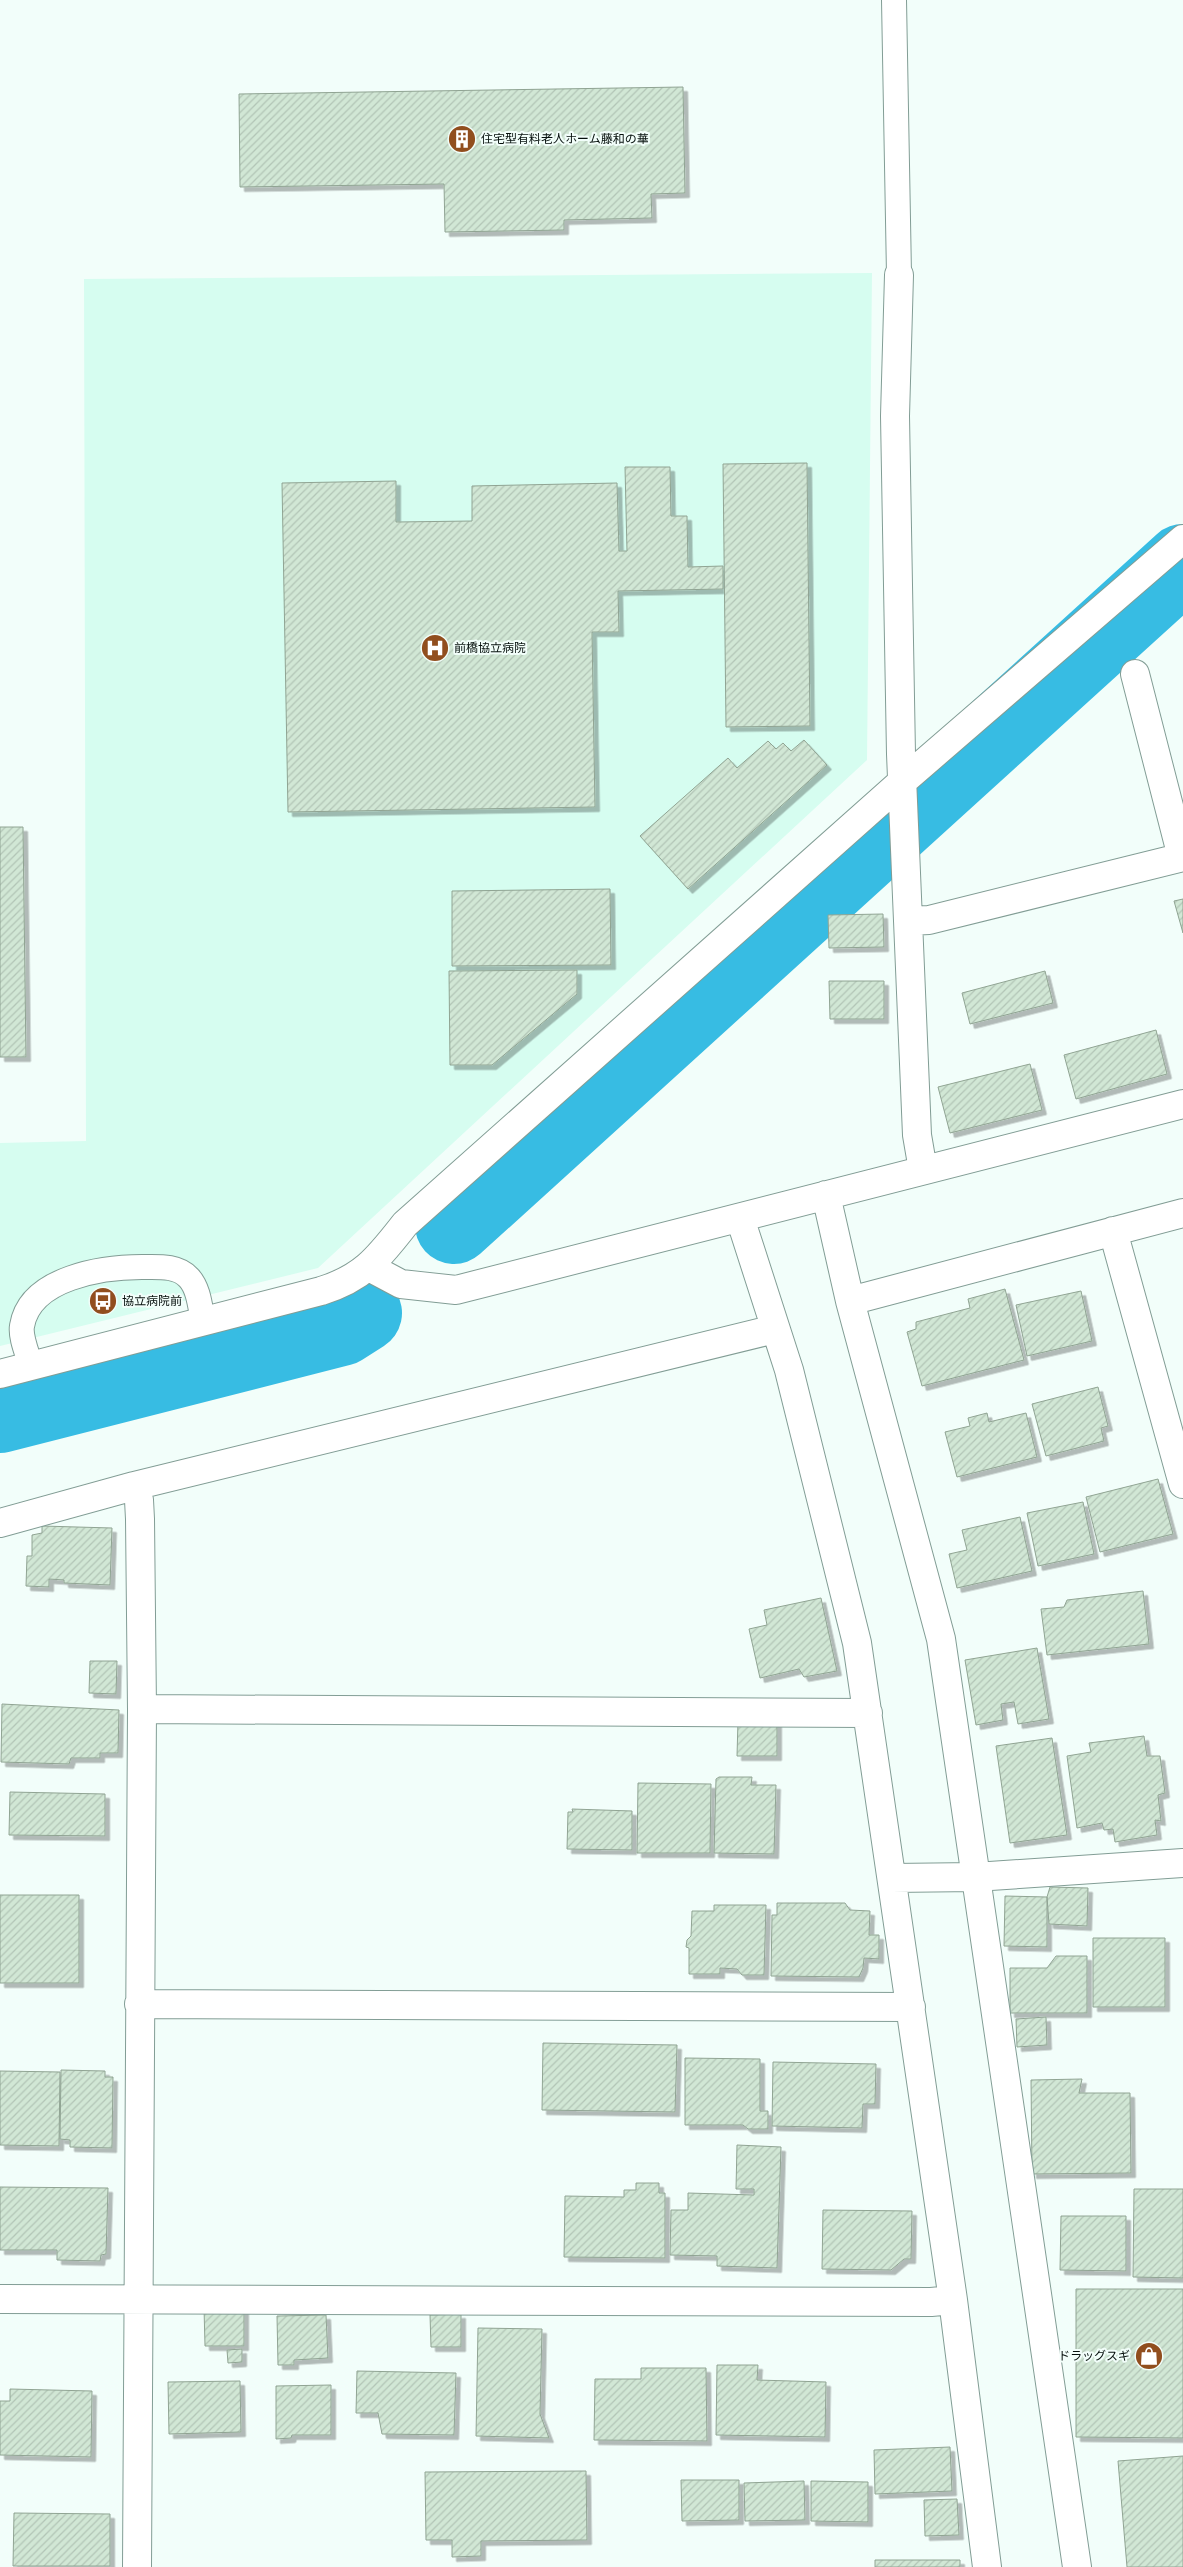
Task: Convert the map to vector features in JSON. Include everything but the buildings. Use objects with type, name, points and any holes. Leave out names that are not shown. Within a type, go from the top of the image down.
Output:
[{"type":"street","points":[[899,275],[895,416],[904,788],[917,1135],[923,1170]]},
{"type":"street","points":[[0,1374],[26,1347],[199,1304],[344,1284],[369,1266],[405,1224],[904,788],[1183,539]]},
{"type":"street","points":[[909,921],[929,920],[1182,857],[1135,674]]},
{"type":"street","points":[[369,1266],[401,1284],[456,1290],[1183,1104]]},
{"type":"street","points":[[826,1196],[850,1301],[940,1640],[1077,2567]]},
{"type":"street","points":[[850,1301],[1183,1213]]},
{"type":"street","points":[[740,1218],[789,1370],[857,1643],[953,2300],[987,2567]]},
{"type":"street","points":[[1113,1231],[1183,1484]]},
{"type":"street","points":[[0,1523],[134,1486],[775,1329]]},
{"type":"street","points":[[134,1486],[140,1519],[142,1709],[137,2300],[137,2567]]},
{"type":"street","points":[[142,1709],[868,1713]]},
{"type":"street","points":[[892,1878],[975,1877],[1183,1863]]},
{"type":"street","points":[[139,2004],[911,2007]]},
{"type":"street","points":[[0,2299],[931,2302],[953,2300]]},
{"type":"lane","points":[[894,0],[899,275]]},
{"type":"lane","points":[[26,1347],[24,1317],[39,1296],[80,1274],[124,1267],[170,1268],[184,1274],[199,1304]]},
{"type":"shaded area","points":[[872,273],[867,760],[318,1268],[0,1346],[0,1143],[86,1141],[84,279]]},
{"type":"waterway","points":[[454,1225],[1183,563]]},
{"type":"waterway","points":[[0,1414],[341,1327],[363,1313]]},
{"type":"place","name":"住宅型有料老人ホーム藤和の華","points":[[462,139]]},
{"type":"place","name":"前橋協立病院","points":[[435,648]]},
{"type":"place","name":"協立病院前","points":[[103,1301]]},
{"type":"place","name":"ドラッグスギ","points":[[1149,2356]]}]
